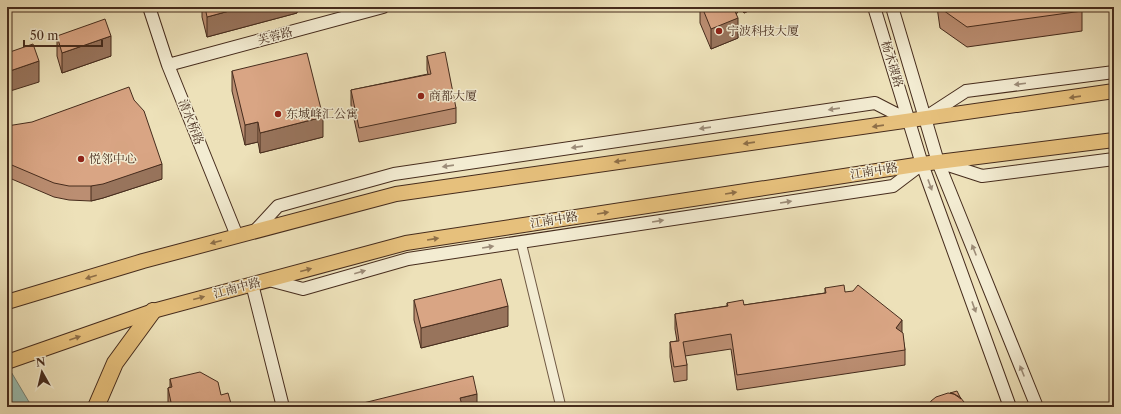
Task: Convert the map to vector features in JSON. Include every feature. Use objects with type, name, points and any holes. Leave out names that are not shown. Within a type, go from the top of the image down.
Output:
[{"type":"highway","points":[[96,407],[115,363],[153,311]]},
{"type":"main road","name":"清水桥路","points":[[149,7],[168,66],[237,236]]},
{"type":"main road","name":"芙蓉路","points":[[168,66],[383,7]]},
{"type":"main road","name":"杨木碶路","points":[[874,7],[922,164],[1010,407]]},
{"type":"main road","name":"杨木碶路","points":[[892,7],[926,117],[938,162],[1037,407]]},
{"type":"main road","points":[[926,117],[966,90],[1114,72]]},
{"type":"main road","points":[[7,302],[143,261],[396,194],[1114,91]]},
{"type":"main road","points":[[254,232],[278,206],[394,174],[875,103],[910,121]]},
{"type":"main road","name":"江南中路","points":[[7,362],[153,311],[406,243],[922,164],[1114,140]]},
{"type":"main road","points":[[938,162],[982,176],[1114,159]]},
{"type":"main road","points":[[269,280],[303,288],[408,259],[893,186],[922,164]]},
{"type":"main road","points":[[252,284],[283,407]]},
{"type":"street","points":[[521,242],[561,407]]},
{"type":"water","points":[[7,365],[32,407],[7,407]]},
{"type":"building","points":[[205,7],[244,7],[207,17]]},
{"type":"building","points":[[702,7],[733,7],[738,18],[711,29]]},
{"type":"building","points":[[940,7],[1082,7],[1082,11],[967,27]]},
{"type":"building","points":[[105,19],[111,36],[62,53],[57,36]]},
{"type":"building","points":[[33,44],[39,61],[7,72],[7,53]]},
{"type":"building","name":"商都大厦","points":[[445,52],[456,108],[359,128],[351,90],[431,74],[427,56]]},
{"type":"building","name":"东城峰汇公寓","points":[[307,53],[323,117],[260,133],[258,122],[245,125],[232,71]]},
{"type":"building","name":"悦邻中心","points":[[129,87],[134,100],[144,111],[162,164],[103,184],[91,186],[69,186],[54,183],[7,163],[7,126],[32,122]]},
{"type":"building","points":[[501,279],[508,306],[421,328],[414,300]]},
{"type":"building","points":[[844,285],[845,292],[853,291],[858,285],[902,320],[896,328],[903,333],[905,350],[737,375],[731,334],[683,342],[687,365],[674,367],[670,342],[679,341],[675,314],[728,306],[727,303],[743,300],[744,305],[826,293],[825,288]]},
{"type":"building","points":[[200,372],[218,382],[221,395],[228,393],[232,407],[172,407],[168,388],[172,387],[170,379]]},
{"type":"building","points":[[473,376],[477,394],[460,398],[462,405],[454,407],[439,407],[438,404],[426,407],[347,407]]},
{"type":"building","points":[[957,391],[961,399],[950,393]]},
{"type":"building","points":[[948,393],[960,397],[966,407],[928,407],[931,401],[936,397]]},
{"type":"place","name":"宁波科技大厦","points":[[719,31]]},
{"type":"place","name":"商都大厦","points":[[421,96]]},
{"type":"place","name":"东城峰汇公寓","points":[[278,114]]},
{"type":"place","name":"悦邻中心","points":[[81,159]]}]
